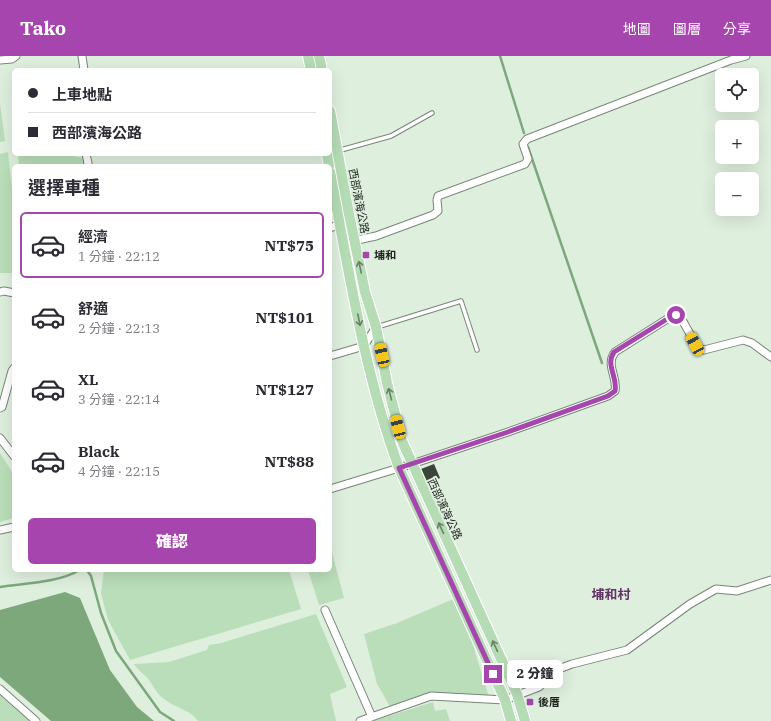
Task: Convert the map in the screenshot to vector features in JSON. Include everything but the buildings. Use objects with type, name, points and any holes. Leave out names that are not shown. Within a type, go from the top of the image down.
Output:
[{"type":"main road","points":[[308,56],[311,68]]},
{"type":"main road","points":[[320,56],[322,68]]},
{"type":"main road","name":"西部濱海公路","points":[[332,132],[334,152],[365,292],[376,327],[387,383],[402,442],[517,694],[525,721]]},
{"type":"main road","name":"西部濱海公路","points":[[332,194],[335,226],[343,243],[364,346],[386,432],[399,468],[505,700],[511,721]]},
{"type":"street","points":[[0,60],[12,59],[16,56]]},
{"type":"street","points":[[82,56],[84,68]]},
{"type":"street","points":[[343,243],[376,236],[432,215],[438,211],[438,196],[525,164],[528,159],[523,144],[527,139],[731,60],[746,56]]},
{"type":"street","points":[[0,292],[12,293]]},
{"type":"street","points":[[332,488],[508,432],[608,396],[615,391],[617,385],[610,361],[614,352],[672,316],[676,315],[681,318],[698,348],[704,350],[743,340],[752,343],[771,357]]},
{"type":"street","points":[[332,355],[364,346],[376,327]]},
{"type":"street","points":[[0,408],[2,407],[12,371]]},
{"type":"street","points":[[0,438],[7,446]]},
{"type":"street","points":[[0,530],[12,527]]},
{"type":"street","points":[[360,721],[431,696],[505,700],[539,686],[556,670],[572,664],[628,650],[690,604],[716,589],[737,592],[771,580]]},
{"type":"street","points":[[324,610],[372,717]]},
{"type":"street","points":[[0,689],[36,721]]},
{"type":"lane","points":[[334,152],[391,136],[432,113]]},
{"type":"lane","points":[[376,327],[462,301],[477,350]]},
{"type":"shaded area","points":[[0,103],[5,141],[0,142]]},
{"type":"shaded area","points":[[8,152],[12,188],[12,273],[0,273],[0,154]]},
{"type":"shaded area","points":[[18,156],[73,156],[89,159],[89,164],[19,164]]},
{"type":"shaded area","points":[[0,453],[12,472],[12,519],[0,522]]},
{"type":"shaded area","points":[[332,553],[344,598],[319,605],[309,572],[332,572]]},
{"type":"shaded area","points":[[104,572],[290,572],[301,609],[130,660],[108,620],[101,593]]},
{"type":"shaded area","points":[[65,592],[80,598],[110,670],[137,707],[154,721],[51,721],[0,677],[0,610]]},
{"type":"shaded area","points":[[458,597],[489,697],[428,694],[391,708],[377,684],[364,634],[397,623]]},
{"type":"shaded area","points":[[316,614],[347,687],[330,694],[336,721],[198,721],[192,714],[168,702],[157,693],[147,678],[137,669],[134,664],[169,662],[207,650],[209,645],[221,643]]},
{"type":"shaded area","points":[[0,689],[36,721],[0,721]]},
{"type":"shaded area","points":[[433,702],[435,711],[446,709],[450,721],[373,721]]},
{"type":"waterway","points":[[500,56],[524,133]]},
{"type":"waterway","points":[[528,147],[602,363]]},
{"type":"waterway","points":[[0,587],[51,580],[61,578],[76,572]]},
{"type":"waterway","points":[[88,572],[91,576],[101,613],[116,651],[160,712],[174,721]]},
{"type":"place","name":"埔和","points":[[366,255]]},
{"type":"place","name":"後厝","points":[[530,702]]},
{"type":"district","name":"埔和村","points":[[611,594]]},
{"type":"route","points":[[493,674],[399,468],[508,432],[608,396],[615,391],[617,385],[610,361],[614,352],[676,315]]}]
